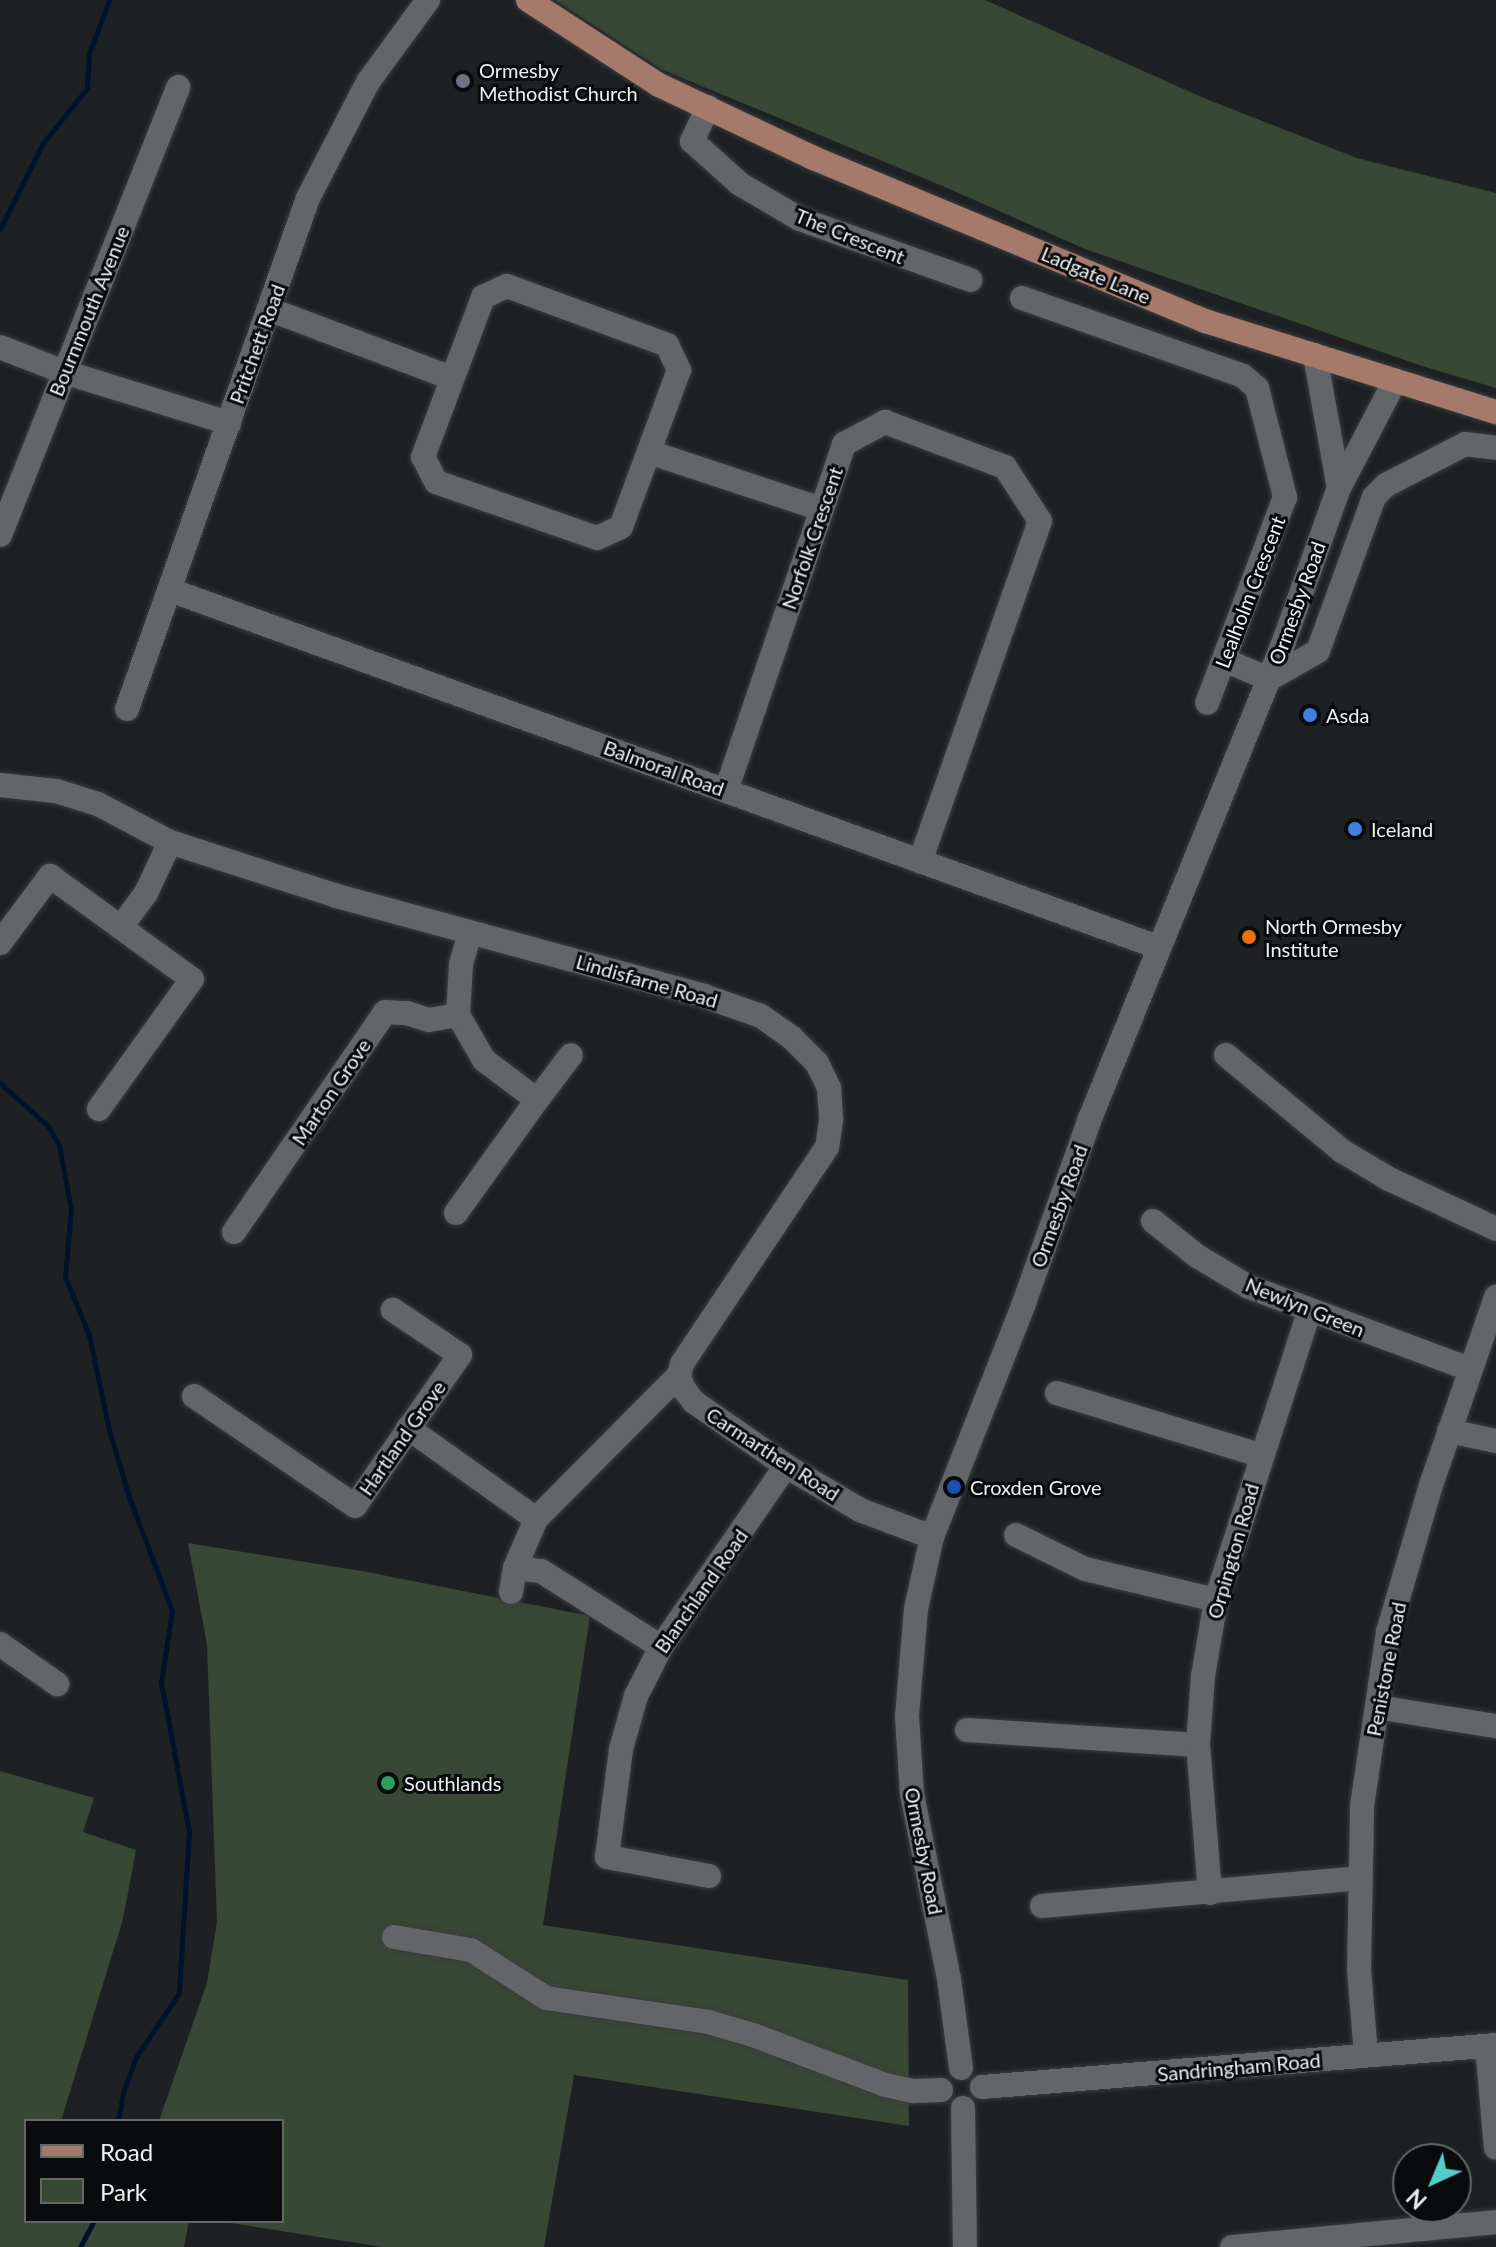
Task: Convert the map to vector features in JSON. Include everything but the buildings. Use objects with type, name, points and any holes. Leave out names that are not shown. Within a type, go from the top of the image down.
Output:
[{"type":"main road","name":"Ladgate Lane","points":[[528,0],[659,85],[811,157],[1205,321],[1496,412]]},
{"type":"street","name":"Pritchett Road","points":[[127,709],[271,310],[308,198],[368,82],[428,0]]},
{"type":"street","name":"Bournmouth Avenue","points":[[0,535],[178,87]]},
{"type":"street","name":"The Crescent","points":[[708,107],[692,141],[740,184],[800,219],[970,280]]},
{"type":"street","points":[[507,286],[667,345],[679,370],[649,452],[621,527],[597,538],[436,482],[423,457],[483,297],[507,286]]},
{"type":"street","name":"Lealholm Crescent","points":[[1022,298],[1243,376],[1257,388],[1285,497],[1207,703]]},
{"type":"street","points":[[271,310],[452,378]]},
{"type":"street","points":[[0,347],[64,372],[229,423]]},
{"type":"street","points":[[1315,355],[1339,488]]},
{"type":"street","name":"Ormesby Road","points":[[961,2068],[949,1979],[912,1794],[907,1716],[916,1609],[932,1537],[1158,947],[1269,679],[1339,488],[1395,381]]},
{"type":"street","name":"Norfolk Crescent","points":[[726,791],[844,444],[885,422],[1005,467],[1040,521],[920,861]]},
{"type":"street","points":[[1224,660],[1269,679],[1318,651],[1374,497],[1386,485],[1465,444],[1496,448]]},
{"type":"street","points":[[649,452],[821,509]]},
{"type":"street","name":"Balmoral Road","points":[[170,590],[1158,947]]},
{"type":"street","name":"Lindisfarne Road","points":[[0,785],[56,791],[98,804],[170,842],[337,896],[704,996],[761,1016],[817,1063],[829,1088],[831,1120],[827,1147],[705,1328],[682,1364],[679,1375]]},
{"type":"street","points":[[121,927],[146,893],[170,842]]},
{"type":"street","points":[[0,943],[50,876],[192,979],[99,1109]]},
{"type":"street","points":[[470,932],[461,964],[458,1015],[484,1060],[537,1100]]},
{"type":"street","name":"Marton Grove","points":[[234,1232],[385,1012],[407,1013],[429,1020],[458,1015]]},
{"type":"street","points":[[456,1213],[571,1055]]},
{"type":"street","points":[[1226,1055],[1342,1151],[1389,1179],[1496,1229]]},
{"type":"street","name":"Newlyn Green","points":[[1153,1221],[1220,1271],[1309,1312],[1470,1369]]},
{"type":"street","name":"Penistone Road","points":[[1366,2055],[1359,1969],[1362,1806],[1388,1632],[1449,1431],[1496,1297]]},
{"type":"street","name":"Hartland Grove","points":[[194,1396],[355,1506],[460,1355],[393,1310]]},
{"type":"street","name":"Orpington Road","points":[[1210,1893],[1198,1745],[1203,1676],[1216,1600],[1260,1455],[1309,1312]]},
{"type":"street","points":[[661,1647],[541,1571],[513,1580],[536,1519],[679,1375]]},
{"type":"street","name":"Carmarthen Road","points":[[679,1375],[683,1388],[694,1402],[786,1466],[860,1510],[932,1537]]},
{"type":"street","points":[[1057,1393],[1260,1455]]},
{"type":"street","points":[[408,1428],[536,1519]]},
{"type":"street","points":[[1449,1431],[1496,1441]]},
{"type":"street","name":"Blanchland Road","points":[[709,1876],[607,1857],[621,1749],[636,1696],[661,1647],[786,1466]]},
{"type":"street","points":[[1016,1535],[1085,1569],[1216,1600]]},
{"type":"street","points":[[0,1644],[57,1684]]},
{"type":"street","points":[[1377,1707],[1496,1726]]},
{"type":"street","points":[[967,1730],[1198,1745]]},
{"type":"street","points":[[1042,1906],[1359,1878]]},
{"type":"street","points":[[394,1937],[471,1950],[546,1998],[708,2022],[753,2035],[885,2085],[914,2091],[941,2090]]},
{"type":"street","points":[[1492,2045],[1496,2148]]},
{"type":"street","name":"Sandringham Road","points":[[982,2087],[1492,2045]]},
{"type":"street","points":[[961,2068],[976,2074],[982,2087],[976,2102],[963,2108],[948,2104],[941,2090],[947,2074],[961,2068]]},
{"type":"street","points":[[963,2108],[965,2247]]},
{"type":"street","points":[[1232,2247],[1282,2245],[1496,2222]]},
{"type":"green space","points":[[555,0],[985,0],[1206,99],[1357,158],[1496,193],[1496,388],[1422,366],[1085,249],[945,187],[663,70]]},
{"type":"green space","name":"Southlands","points":[[188,1543],[367,1572],[590,1616],[543,1925],[908,1980],[909,2126],[574,2075],[544,2247],[383,2247],[231,2223],[284,2223],[284,2119],[160,2119],[207,1983],[217,1922],[207,1644]]},
{"type":"green space","points":[[0,1771],[94,1798],[83,1832],[136,1850],[123,1919],[62,2119],[24,2119],[24,2223],[189,2223],[184,2247],[0,2247]]},
{"type":"waterway","points":[[0,229],[43,143],[87,88],[89,54],[109,0]]},
{"type":"waterway","points":[[0,1083],[48,1126],[59,1145],[71,1209],[65,1277],[89,1335],[109,1430],[129,1497],[172,1611],[161,1682],[189,1832],[179,1993],[136,2057],[123,2093],[118,2119]]},
{"type":"waterway","points":[[80,2247],[93,2223]]},
{"type":"place","name":"Ormesby Methodist Church","points":[[463,81]]},
{"type":"place","name":"Asda","points":[[1310,715]]},
{"type":"place","name":"Iceland","points":[[1355,829]]},
{"type":"place","name":"North Ormesby Institute","points":[[1249,937]]},
{"type":"place","name":"Croxden Grove","points":[[954,1487]]},
{"type":"place","name":"Southlands","points":[[388,1783]]}]
